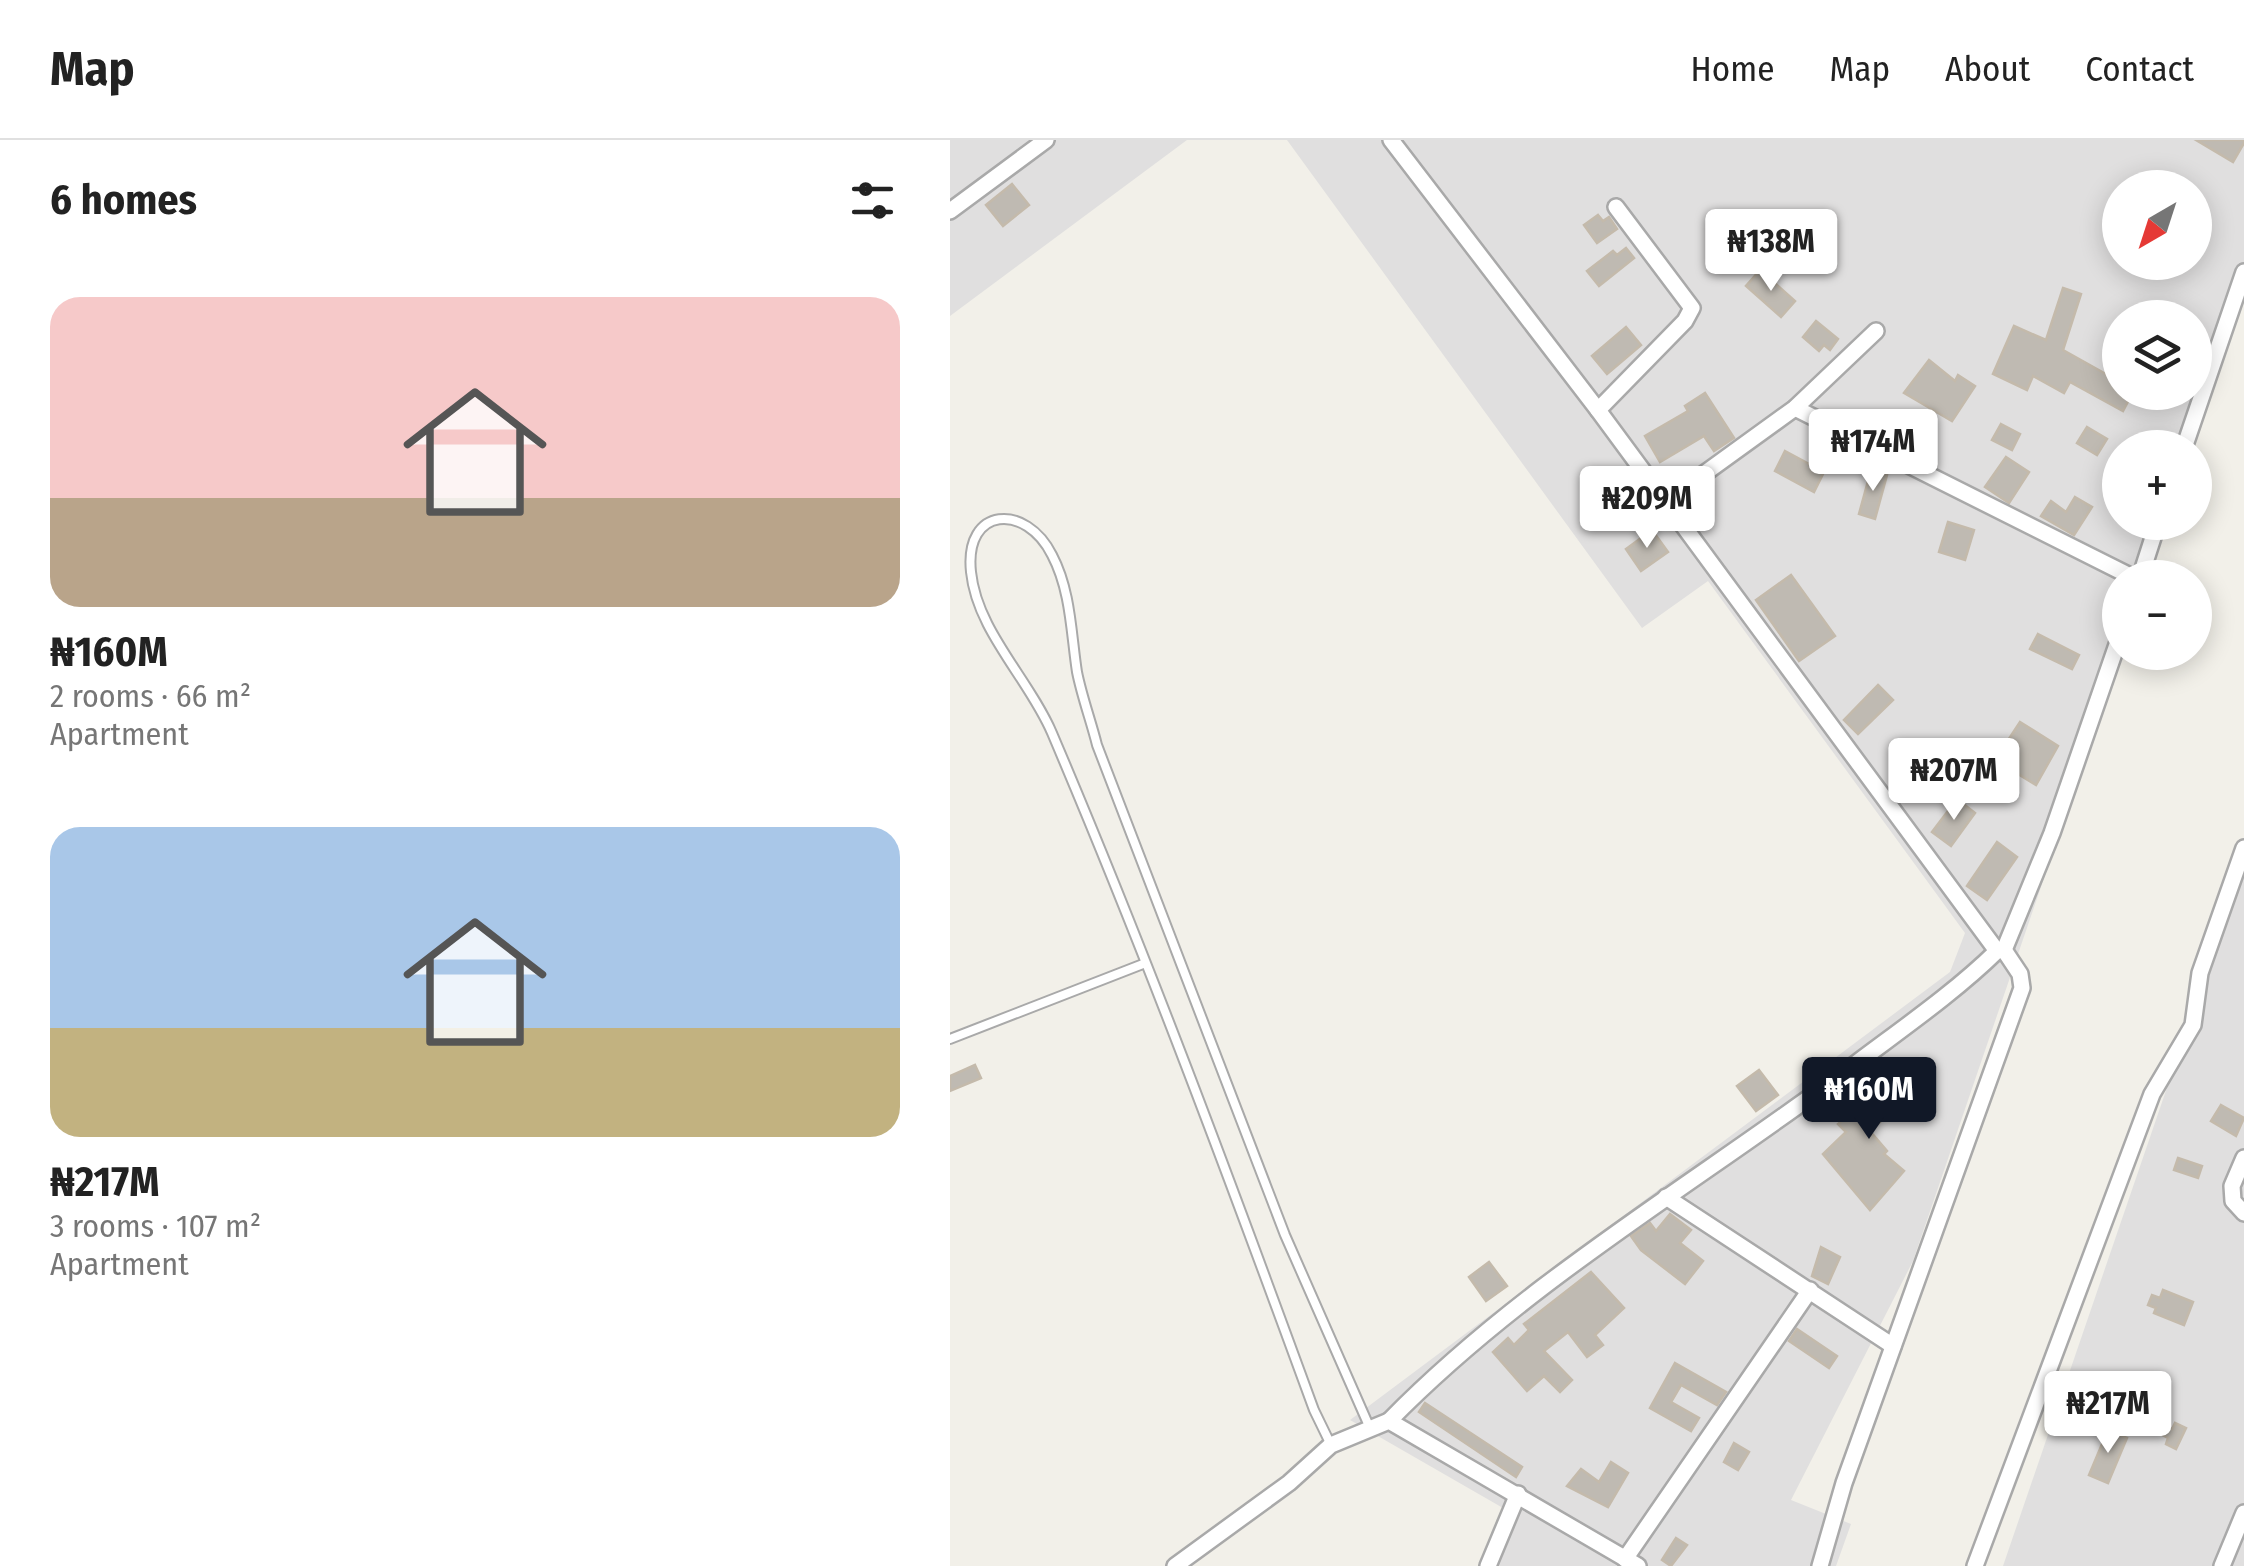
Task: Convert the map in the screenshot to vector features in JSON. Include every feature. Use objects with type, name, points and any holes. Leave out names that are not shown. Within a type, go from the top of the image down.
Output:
[{"type":"street","points":[[950,211],[1046,140]]},
{"type":"street","points":[[1391,140],[2020,974],[2022,988],[1925,1268],[1893,1346],[1820,1566]]},
{"type":"street","points":[[1598,410],[1685,321],[1692,308],[1616,207]]},
{"type":"street","points":[[2190,430],[2244,272]]},
{"type":"street","points":[[1665,502],[1795,408],[1876,331]]},
{"type":"street","points":[[1795,408],[2102,561]]},
{"type":"street","points":[[1175,1566],[1288,1483],[1331,1445],[1369,1426],[1389,1421],[1438,1371],[1666,1197],[1845,1071],[2000,951],[2052,833],[2108,670]]},
{"type":"street","points":[[1975,1566],[2152,1094],[2193,1024],[2200,973],[2244,848]]},
{"type":"street","points":[[2244,1158],[2232,1186],[2232,1201],[2244,1213]]},
{"type":"street","points":[[1666,1197],[1893,1346]]},
{"type":"street","points":[[1389,1421],[1632,1564],[1810,1290]]},
{"type":"street","points":[[1488,1566],[1518,1494]]},
{"type":"street","points":[[2222,1566],[2244,1513]]},
{"type":"lane","points":[[1331,1445],[1314,1410],[1215,1135],[1142,964],[1050,728],[976,599],[970,560],[982,526],[992,519],[1007,518],[1027,526],[1053,556],[1067,597],[1078,676],[1098,745],[1285,1235],[1369,1426]]},
{"type":"lane","points":[[950,1039],[1142,964]]},
{"type":"shaded area","points":[[950,140],[1187,140],[950,316]]},
{"type":"shaded area","points":[[1287,140],[2244,140],[2244,298],[2212,390],[2212,300],[2102,300],[2102,410],[2205,410],[2198,430],[2102,430],[2102,540],[2160,540],[2153,560],[2102,560],[2102,670],[2115,670],[1913,1261],[1791,1500],[1851,1524],[1836,1566],[1479,1566],[1503,1508],[1350,1420],[1950,972],[1965,933],[1708,581],[1642,628]]},
{"type":"shaded area","points":[[2244,863],[2244,1566],[2003,1566]]},
{"type":"building","points":[[2196,140],[2244,140],[2244,143],[2233,162]]},
{"type":"building","points":[[1012,184],[1029,205],[1003,226],[986,205]]},
{"type":"building","points":[[1598,215],[1603,221],[1609,217],[1617,229],[1597,243],[1584,225]]},
{"type":"building","points":[[1626,248],[1634,258],[1599,286],[1587,271],[1613,251],[1617,255]]},
{"type":"building","points":[[1760,270],[1795,301],[1781,317],[1746,286]]},
{"type":"building","points":[[2063,288],[2081,294],[2063,350],[2102,372],[2102,400],[2070,382],[2064,393],[2033,376],[2027,390],[1993,374],[2014,326],[2046,340]]},
{"type":"building","points":[[1816,321],[1838,339],[1830,350],[1824,345],[1819,351],[1803,337]]},
{"type":"building","points":[[1626,327],[1641,345],[1607,374],[1592,356]]},
{"type":"building","points":[[1929,360],[1955,381],[1958,375],[1975,386],[1952,421],[1904,393]]},
{"type":"building","points":[[1705,393],[1734,438],[1714,451],[1704,436],[1660,462],[1645,436],[1688,411],[1685,406]]},
{"type":"building","points":[[2001,424],[2020,434],[2012,450],[1992,440]]},
{"type":"building","points":[[2087,427],[2102,436],[2097,455],[2077,443]]},
{"type":"building","points":[[1785,451],[1824,472],[1814,492],[1775,471]]},
{"type":"building","points":[[2006,457],[2029,472],[2009,503],[1985,487]]},
{"type":"building","points":[[1871,470],[1887,475],[1875,519],[1859,514]]},
{"type":"building","points":[[2075,497],[2092,507],[2074,535],[2041,516],[2051,501],[2066,512]]},
{"type":"building","points":[[1948,522],[1974,530],[1965,560],[1939,552]]},
{"type":"building","points":[[1652,530],[1668,552],[1641,571],[1626,549]]},
{"type":"building","points":[[1791,575],[1835,636],[1799,661],[1756,600]]},
{"type":"building","points":[[2038,634],[2079,655],[2072,669],[2030,649]]},
{"type":"building","points":[[1878,685],[1893,700],[1858,734],[1844,720]]},
{"type":"building","points":[[2020,722],[2058,746],[2036,785],[1995,760]]},
{"type":"building","points":[[1957,799],[1975,813],[1951,846],[1932,832]]},
{"type":"building","points":[[1997,842],[2017,857],[1987,900],[1967,886]]},
{"type":"building","points":[[1881,1059],[1912,1093],[1870,1131],[1887,1151],[1884,1154],[1904,1171],[1870,1210],[1823,1154],[1846,1132],[1838,1124],[1853,1111],[1857,1117],[1887,1090],[1868,1069]]},
{"type":"building","points":[[975,1065],[981,1078],[950,1091],[950,1076]]},
{"type":"building","points":[[1759,1070],[1778,1095],[1756,1111],[1737,1086]]},
{"type":"building","points":[[2221,1105],[2244,1118],[2236,1136],[2211,1121]]},
{"type":"building","points":[[2178,1158],[2202,1166],[2198,1178],[2174,1170]]},
{"type":"building","points":[[1670,1214],[1691,1230],[1680,1243],[1703,1261],[1685,1284],[1641,1250],[1631,1236],[1650,1223],[1656,1231]]},
{"type":"building","points":[[1821,1247],[1840,1257],[1828,1284],[1812,1276]]},
{"type":"building","points":[[1489,1262],[1507,1286],[1486,1301],[1469,1277]]},
{"type":"building","points":[[1591,1272],[1624,1308],[1595,1335],[1603,1345],[1587,1357],[1568,1332],[1544,1351],[1572,1380],[1560,1392],[1544,1376],[1527,1391],[1493,1352],[1508,1338],[1514,1345],[1529,1330],[1524,1324]]},
{"type":"building","points":[[2163,1290],[2193,1302],[2184,1325],[2154,1313],[2156,1308],[2148,1305],[2152,1295],[2160,1298]]},
{"type":"building","points":[[1797,1329],[1837,1356],[1829,1368],[1789,1341]]},
{"type":"building","points":[[1675,1363],[1726,1392],[1717,1405],[1681,1385],[1671,1402],[1699,1418],[1691,1431],[1650,1408]]},
{"type":"building","points":[[1425,1403],[1522,1467],[1516,1477],[1419,1412]]},
{"type":"building","points":[[2175,1423],[2186,1428],[2176,1449],[2166,1444],[2168,1438],[2162,1435],[2166,1426],[2172,1429]]},
{"type":"building","points":[[2108,1430],[2127,1438],[2108,1483],[2089,1475]]},
{"type":"building","points":[[1734,1443],[1749,1452],[1738,1470],[1724,1462]]},
{"type":"building","points":[[1611,1462],[1628,1473],[1608,1507],[1567,1486],[1581,1469],[1599,1482]]},
{"type":"building","points":[[1676,1538],[1687,1545],[1671,1566],[1662,1560]]}]
